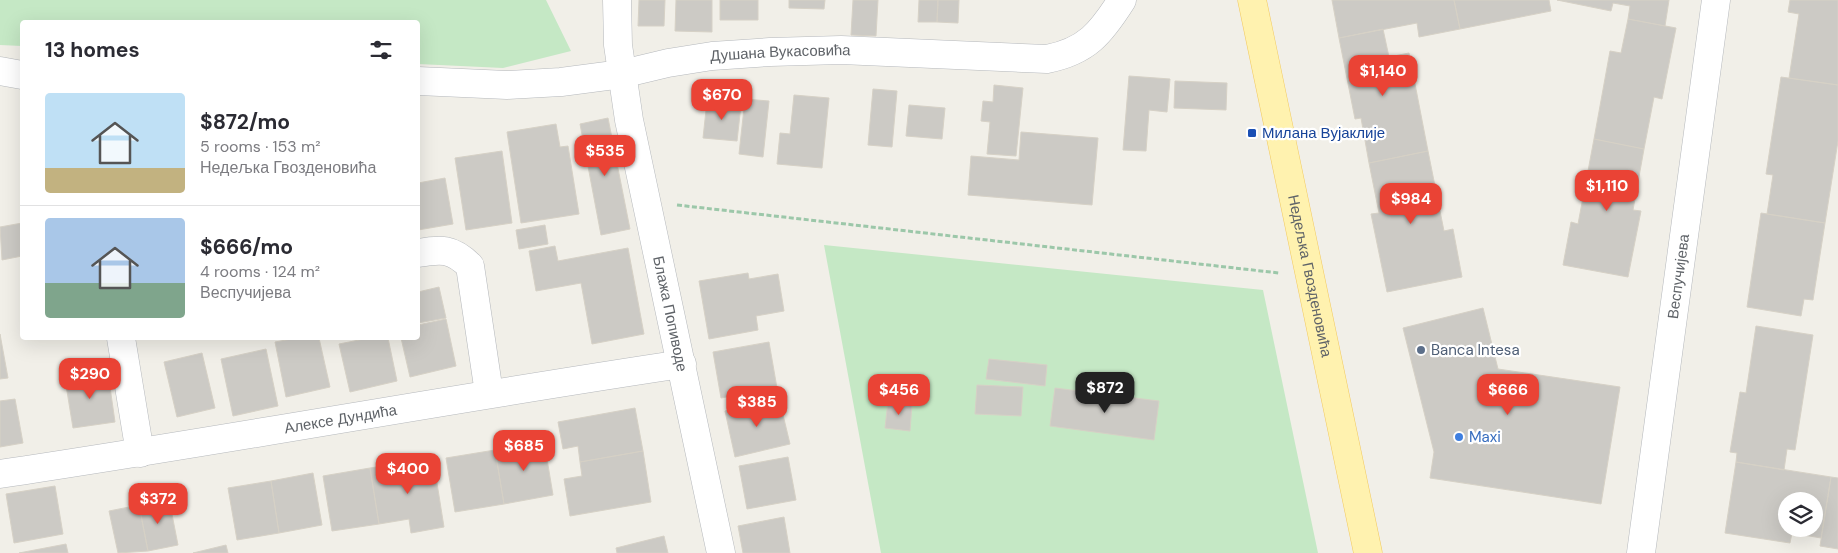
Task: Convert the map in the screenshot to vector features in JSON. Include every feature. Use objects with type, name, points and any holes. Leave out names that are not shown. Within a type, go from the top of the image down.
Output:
[{"type":"main road","name":"Недељка Гвозденовића","points":[[1252,0],[1369,553]]},
{"type":"street","name":"Блажа Попиводе","points":[[617,0],[618,46],[645,202],[682,364],[721,553]]},
{"type":"street","name":"Душана Вукасовића","points":[[420,81],[507,85],[562,82],[622,74],[668,63],[712,56],[770,52],[841,50],[1047,58],[1064,55],[1090,42],[1110,19],[1122,0]]},
{"type":"street","name":"Веспучијева","points":[[1642,553],[1716,0]]},
{"type":"street","points":[[0,71],[20,75]]},
{"type":"street","points":[[420,253],[441,249],[458,256],[470,266],[489,393]]},
{"type":"street","points":[[121,340],[140,453]]},
{"type":"street","name":"Алексе Дундића","points":[[0,474],[140,453],[489,393],[682,364]]},
{"type":"path","points":[[645,202],[1310,276]]},
{"type":"green space","points":[[0,0],[546,0],[571,51],[503,68],[420,64],[420,20],[20,20],[20,46],[0,45]]},
{"type":"green space","points":[[824,245],[1263,290],[1318,553],[881,553]]},
{"type":"building","points":[[639,0],[665,0],[664,26],[638,26]]},
{"type":"building","points":[[676,0],[712,0],[712,32],[675,31]]},
{"type":"building","points":[[720,0],[758,0],[758,20],[720,20]]},
{"type":"building","points":[[789,0],[825,0],[824,9],[789,8]]},
{"type":"building","points":[[853,0],[878,0],[876,36],[851,35]]},
{"type":"building","points":[[919,0],[938,0],[937,22],[918,22]]},
{"type":"building","points":[[938,0],[959,0],[958,23],[937,22]]},
{"type":"building","points":[[1332,0],[1454,0],[1460,29],[1419,37],[1417,23],[1339,38]]},
{"type":"building","points":[[1454,0],[1549,0],[1551,11],[1460,29]]},
{"type":"building","points":[[1557,0],[1669,0],[1665,26],[1628,19],[1630,6],[1613,3],[1611,11]]},
{"type":"building","points":[[1790,0],[1838,0],[1838,85],[1789,78],[1799,14],[1788,12]]},
{"type":"building","points":[[1628,19],[1676,28],[1662,99],[1654,97],[1644,149],[1594,139],[1610,51],[1621,53]]},
{"type":"building","points":[[1383,29],[1389,57],[1409,53],[1428,151],[1369,163],[1361,118],[1355,119],[1339,38]]},
{"type":"building","points":[[1129,76],[1170,79],[1167,112],[1149,110],[1146,151],[1123,150]]},
{"type":"building","points":[[1781,77],[1838,85],[1838,141],[1825,223],[1767,214],[1773,175],[1766,174]]},
{"type":"building","points":[[1175,81],[1227,83],[1226,110],[1174,108]]},
{"type":"building","points":[[994,85],[1023,88],[1016,156],[987,154],[990,122],[981,121],[983,101],[993,102]]},
{"type":"building","points":[[873,89],[897,91],[892,147],[868,145]]},
{"type":"building","points":[[794,95],[829,98],[822,168],[777,164],[780,133],[790,134]]},
{"type":"building","points":[[745,99],[769,101],[763,157],[739,154]]},
{"type":"building","points":[[707,101],[741,105],[737,141],[703,138]]},
{"type":"building","points":[[909,105],[945,108],[942,139],[906,136]]},
{"type":"building","points":[[608,118],[630,229],[601,235],[580,124]]},
{"type":"building","points":[[556,124],[560,147],[568,146],[579,214],[521,223],[507,132]]},
{"type":"building","points":[[1021,132],[1098,138],[1092,205],[968,195],[971,156],[1019,160]]},
{"type":"building","points":[[1594,139],[1644,149],[1633,210],[1641,211],[1628,277],[1563,265],[1571,222],[1578,224]]},
{"type":"building","points":[[502,151],[512,223],[466,230],[455,158]]},
{"type":"building","points":[[1428,151],[1444,231],[1453,229],[1462,277],[1387,292],[1371,214],[1379,213],[1369,163]]},
{"type":"building","points":[[445,178],[453,224],[420,230],[420,183]]},
{"type":"building","points":[[1761,213],[1825,223],[1813,300],[1804,299],[1801,316],[1747,307]]},
{"type":"building","points":[[20,223],[20,256],[2,260],[0,227]]},
{"type":"building","points":[[545,225],[548,244],[519,249],[516,230]]},
{"type":"building","points":[[555,246],[558,261],[628,248],[644,334],[592,344],[581,283],[536,291],[529,251]]},
{"type":"building","points":[[748,273],[749,279],[778,274],[784,311],[756,316],[758,330],[709,339],[699,281]]},
{"type":"building","points":[[439,287],[446,318],[420,323],[420,292]]},
{"type":"building","points":[[1483,308],[1498,369],[1620,387],[1601,504],[1430,478],[1434,452],[1403,328]]},
{"type":"building","points":[[446,319],[456,366],[410,377],[401,340],[420,340],[420,325]]},
{"type":"building","points":[[1756,326],[1813,335],[1795,450],[1787,449],[1784,470],[1736,462],[1737,453],[1730,452],[1740,392],[1746,393]]},
{"type":"building","points":[[0,334],[8,378],[0,379]]},
{"type":"building","points":[[286,340],[319,340],[330,387],[286,397],[275,342]]},
{"type":"building","points":[[359,340],[388,340],[397,381],[350,392],[339,344]]},
{"type":"building","points":[[769,342],[777,388],[721,398],[713,352]]},
{"type":"building","points":[[266,349],[278,406],[233,416],[221,359]]},
{"type":"building","points":[[202,353],[215,408],[177,417],[164,362]]},
{"type":"building","points":[[989,359],[1047,365],[1045,386],[986,379]]},
{"type":"building","points":[[108,373],[115,422],[73,428],[65,379]]},
{"type":"building","points":[[977,385],[1023,387],[1021,416],[975,414]]},
{"type":"building","points":[[1055,388],[1159,401],[1154,440],[1050,426]]},
{"type":"building","points":[[779,398],[790,444],[735,457],[725,411]]},
{"type":"building","points":[[15,399],[23,443],[0,447],[0,401]]},
{"type":"building","points":[[888,401],[912,404],[910,431],[885,428]]},
{"type":"building","points":[[635,408],[643,451],[580,462],[578,446],[563,449],[558,422]]},
{"type":"building","points":[[544,441],[553,495],[504,504],[495,450]]},
{"type":"building","points":[[495,450],[504,504],[455,512],[446,458]]},
{"type":"building","points":[[643,451],[651,502],[570,516],[564,479],[582,476],[580,462]]},
{"type":"building","points":[[788,457],[796,500],[747,509],[739,466]]},
{"type":"building","points":[[433,458],[444,527],[411,533],[409,519],[379,524],[370,468]]},
{"type":"building","points":[[1736,462],[1831,477],[1823,526],[1823,492],[1778,492],[1778,537],[1791,537],[1790,543],[1725,533]]},
{"type":"building","points":[[370,468],[379,524],[332,531],[323,476]]},
{"type":"building","points":[[313,473],[322,525],[279,533],[271,481]]},
{"type":"building","points":[[1831,477],[1838,478],[1838,549],[1820,546],[1823,537]]},
{"type":"building","points":[[271,481],[279,533],[237,540],[228,488]]},
{"type":"building","points":[[55,486],[63,534],[14,543],[6,494]]},
{"type":"building","points":[[169,499],[178,545],[148,551],[139,505]]},
{"type":"building","points":[[139,505],[148,551],[118,553],[109,511]]},
{"type":"building","points":[[784,517],[790,553],[743,553],[738,526]]},
{"type":"building","points":[[664,536],[668,553],[617,553],[616,548]]},
{"type":"building","points":[[66,544],[68,553],[19,553]]},
{"type":"building","points":[[226,545],[228,553],[193,553]]},
{"type":"place","name":"Милана Вујаклије","points":[[1252,133]]},
{"type":"place","name":"Banca Intesa","points":[[1421,350]]},
{"type":"place","name":"Maxi","points":[[1459,437]]}]
